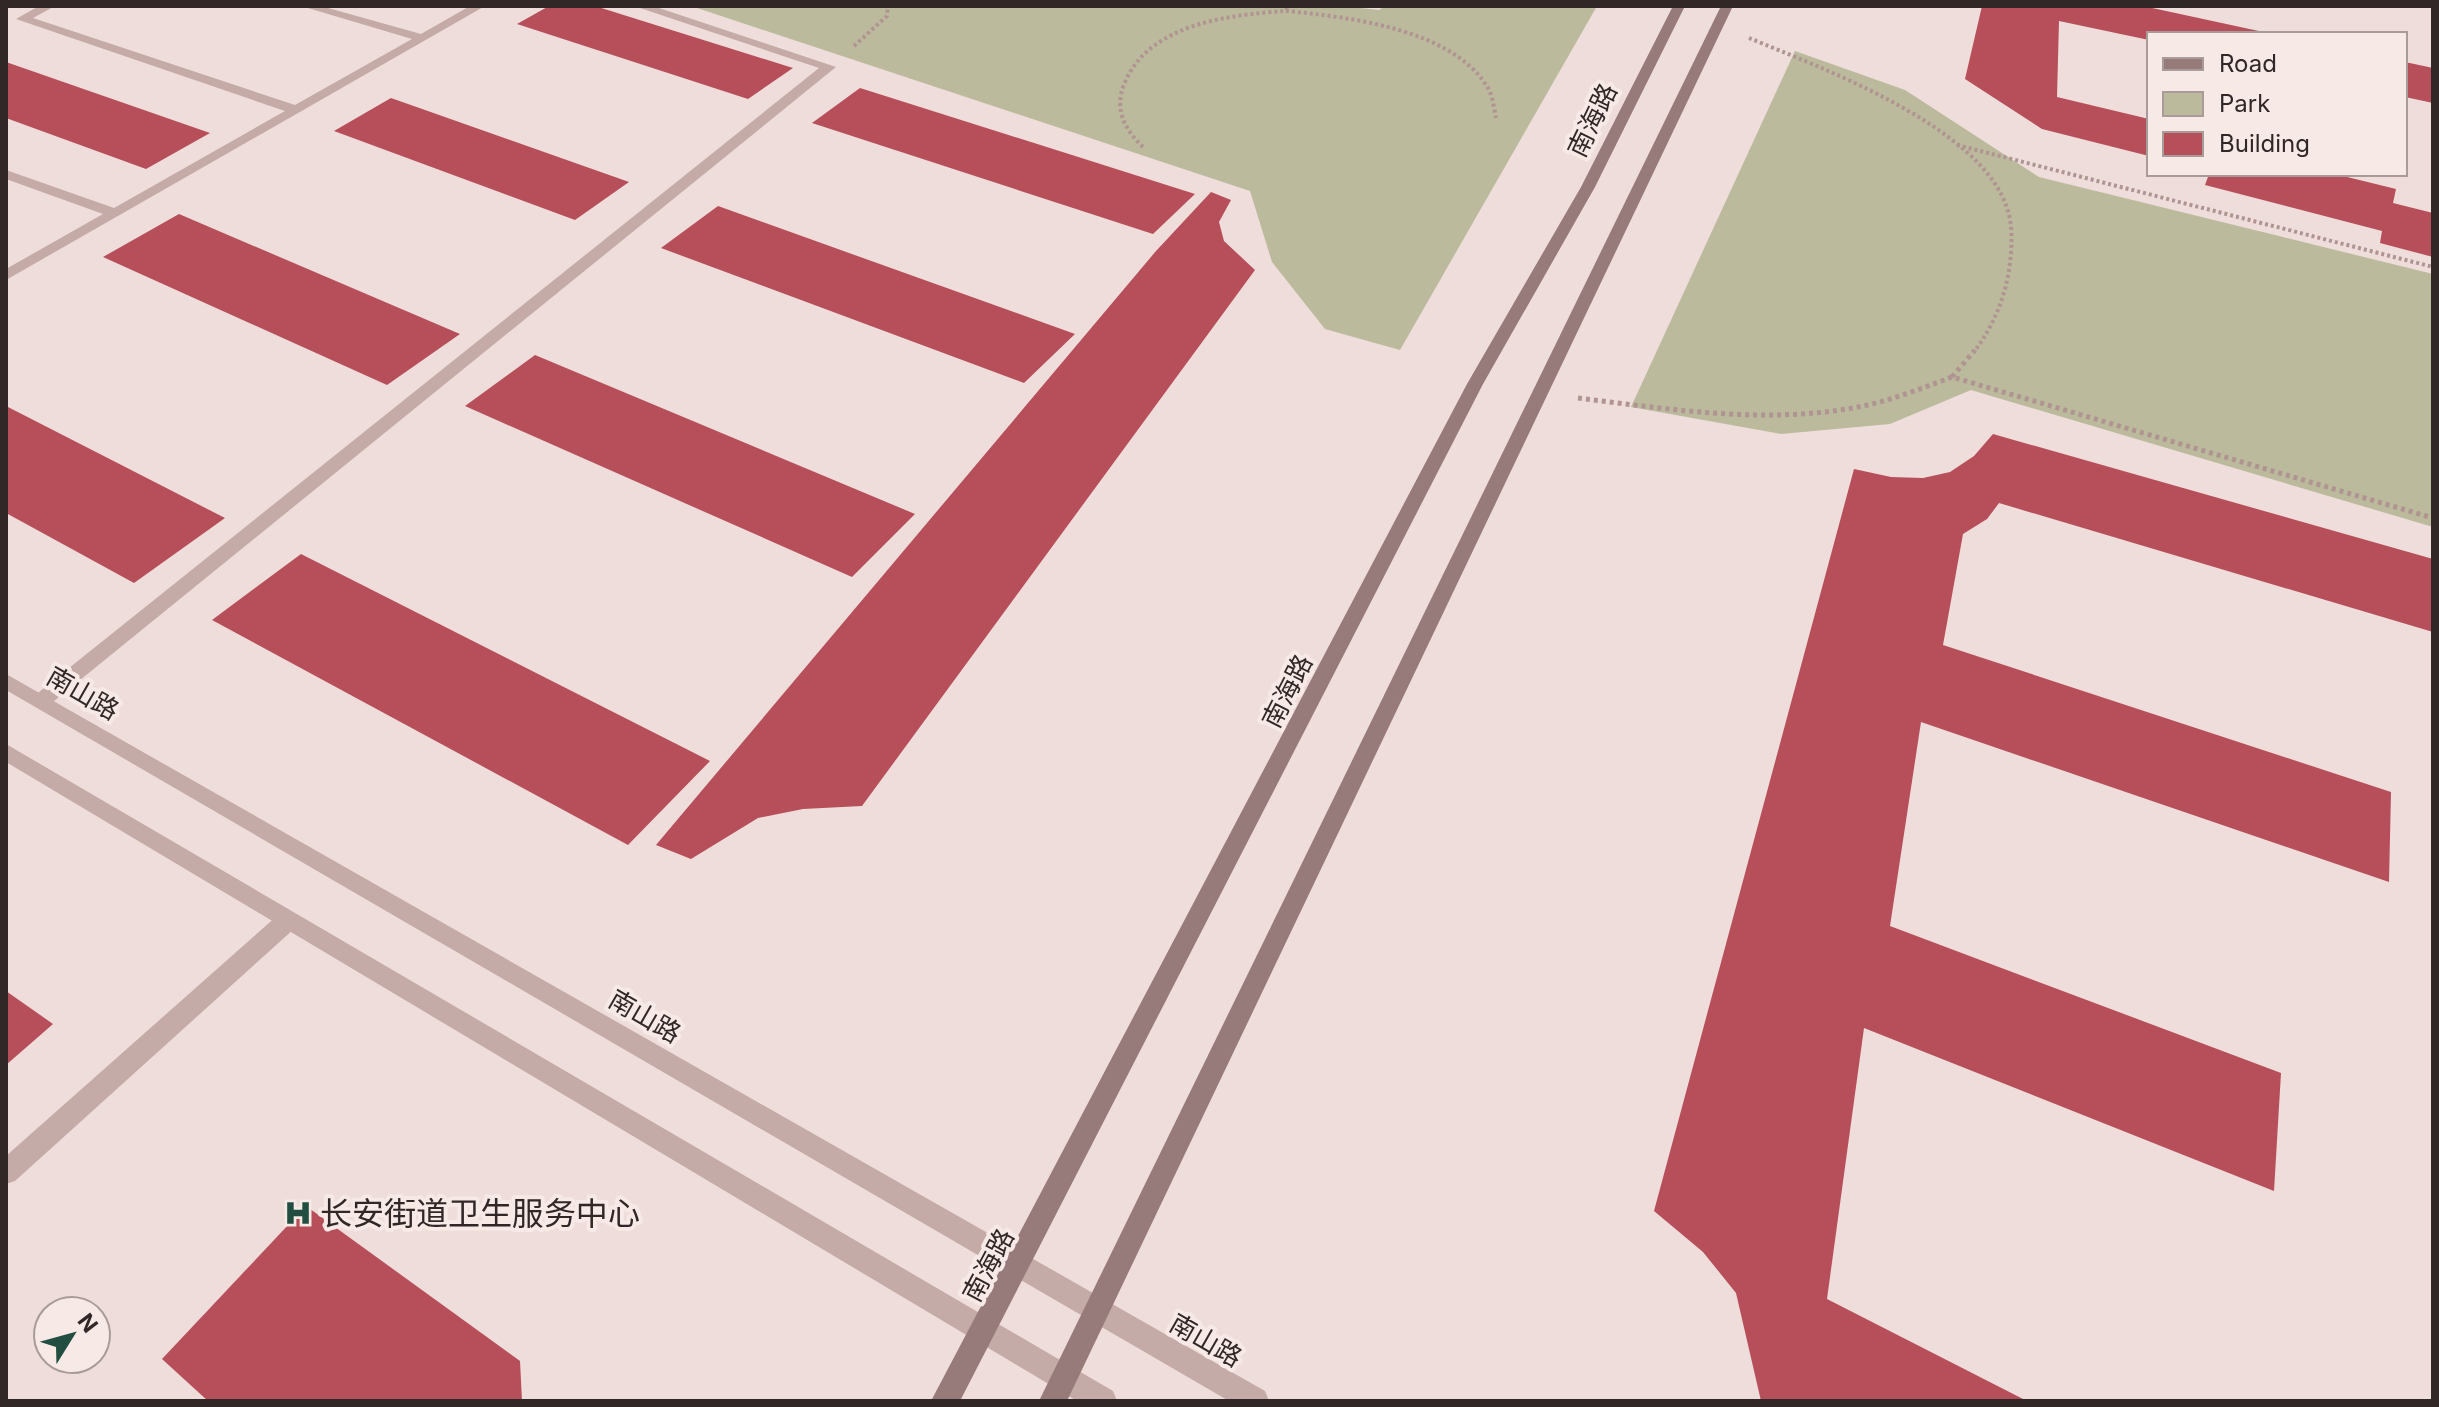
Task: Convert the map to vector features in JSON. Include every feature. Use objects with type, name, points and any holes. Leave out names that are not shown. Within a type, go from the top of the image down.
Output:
[{"type":"main road","name":"南海路","points":[[945,1401],[1475,384],[1588,187],[1679,6]]},
{"type":"main road","points":[[1053,1401],[1723,15]]},
{"type":"street","points":[[49,6],[22,19],[296,110]]},
{"type":"street","points":[[307,6],[422,38]]},
{"type":"street","points":[[6,275],[479,6]]},
{"type":"street","points":[[640,6],[829,67]]},
{"type":"street","points":[[41,701],[829,67]]},
{"type":"street","points":[[6,174],[115,213]]},
{"type":"street","name":"南山路","points":[[6,681],[1255,1401]]},
{"type":"street","points":[[6,752],[1103,1401]]},
{"type":"street","points":[[6,1172],[287,921]]},
{"type":"path","points":[[829,67],[887,16],[888,6]]},
{"type":"path","points":[[1285,11],[1289,6]]},
{"type":"path","points":[[1143,147],[1129,134],[1118,114],[1125,77],[1138,61],[1156,44],[1178,34],[1229,18],[1285,11],[1366,22],[1431,42],[1482,77],[1497,100],[1496,118]]},
{"type":"path","points":[[1540,394],[1743,417],[1796,417],[1851,411],[1903,398],[1952,377],[1996,324],[2004,296],[2011,236],[2007,206],[1993,180],[1952,144],[1890,99],[1723,15]]},
{"type":"path","points":[[1952,144],[2433,267]]},
{"type":"path","points":[[1952,377],[2433,518]]},
{"type":"green space","points":[[691,6],[1341,6],[1379,10],[1385,6],[1597,6],[1400,350],[1325,329],[1272,262],[1250,191]]},
{"type":"green space","points":[[1795,51],[1905,90],[2039,177],[2433,274],[2433,527],[1971,390],[1890,424],[1781,434],[1631,407]]},
{"type":"building","points":[[549,6],[595,6],[793,68],[748,99],[517,24]]},
{"type":"building","points":[[1982,6],[2143,6],[2263,32],[2147,32],[2147,40],[2059,21],[2057,97],[2147,119],[2147,155],[2042,129],[1965,79]]},
{"type":"building","points":[[6,62],[210,133],[146,169],[6,118]]},
{"type":"building","points":[[2407,62],[2433,68],[2433,103],[2407,97]]},
{"type":"building","points":[[860,88],[1195,194],[1153,234],[812,123]]},
{"type":"building","points":[[391,98],[629,182],[575,220],[334,131]]},
{"type":"building","points":[[2208,176],[2343,176],[2396,189],[2393,203],[2433,213],[2433,257],[2380,243],[2382,231],[2205,185]]},
{"type":"building","points":[[1211,192],[1231,200],[1219,222],[1224,241],[1255,270],[862,806],[803,809],[758,818],[691,859],[656,845],[1156,251]]},
{"type":"building","points":[[718,206],[1075,334],[1024,383],[661,248]]},
{"type":"building","points":[[179,214],[460,334],[387,385],[103,257]]},
{"type":"building","points":[[535,355],[915,514],[852,577],[465,406]]},
{"type":"building","points":[[6,406],[225,518],[134,583],[6,513]]},
{"type":"building","points":[[1993,434],[2433,559],[2433,632],[1999,503],[1987,519],[1963,534],[1943,645],[2391,792],[2389,882],[1921,722],[1890,926],[2281,1073],[2274,1191],[1864,1028],[1827,1299],[2027,1401],[1761,1401],[1736,1293],[1703,1252],[1654,1211],[1854,469],[1891,477],[1923,478],[1950,472],[1974,456]]},
{"type":"building","points":[[301,554],[710,761],[628,845],[212,620]]},
{"type":"building","points":[[6,991],[53,1024],[6,1065]]},
{"type":"building","points":[[306,1206],[520,1361],[522,1401],[208,1401],[162,1359]]},
{"type":"place","name":"长安街道卫生服务中心","points":[[298,1213]]}]
